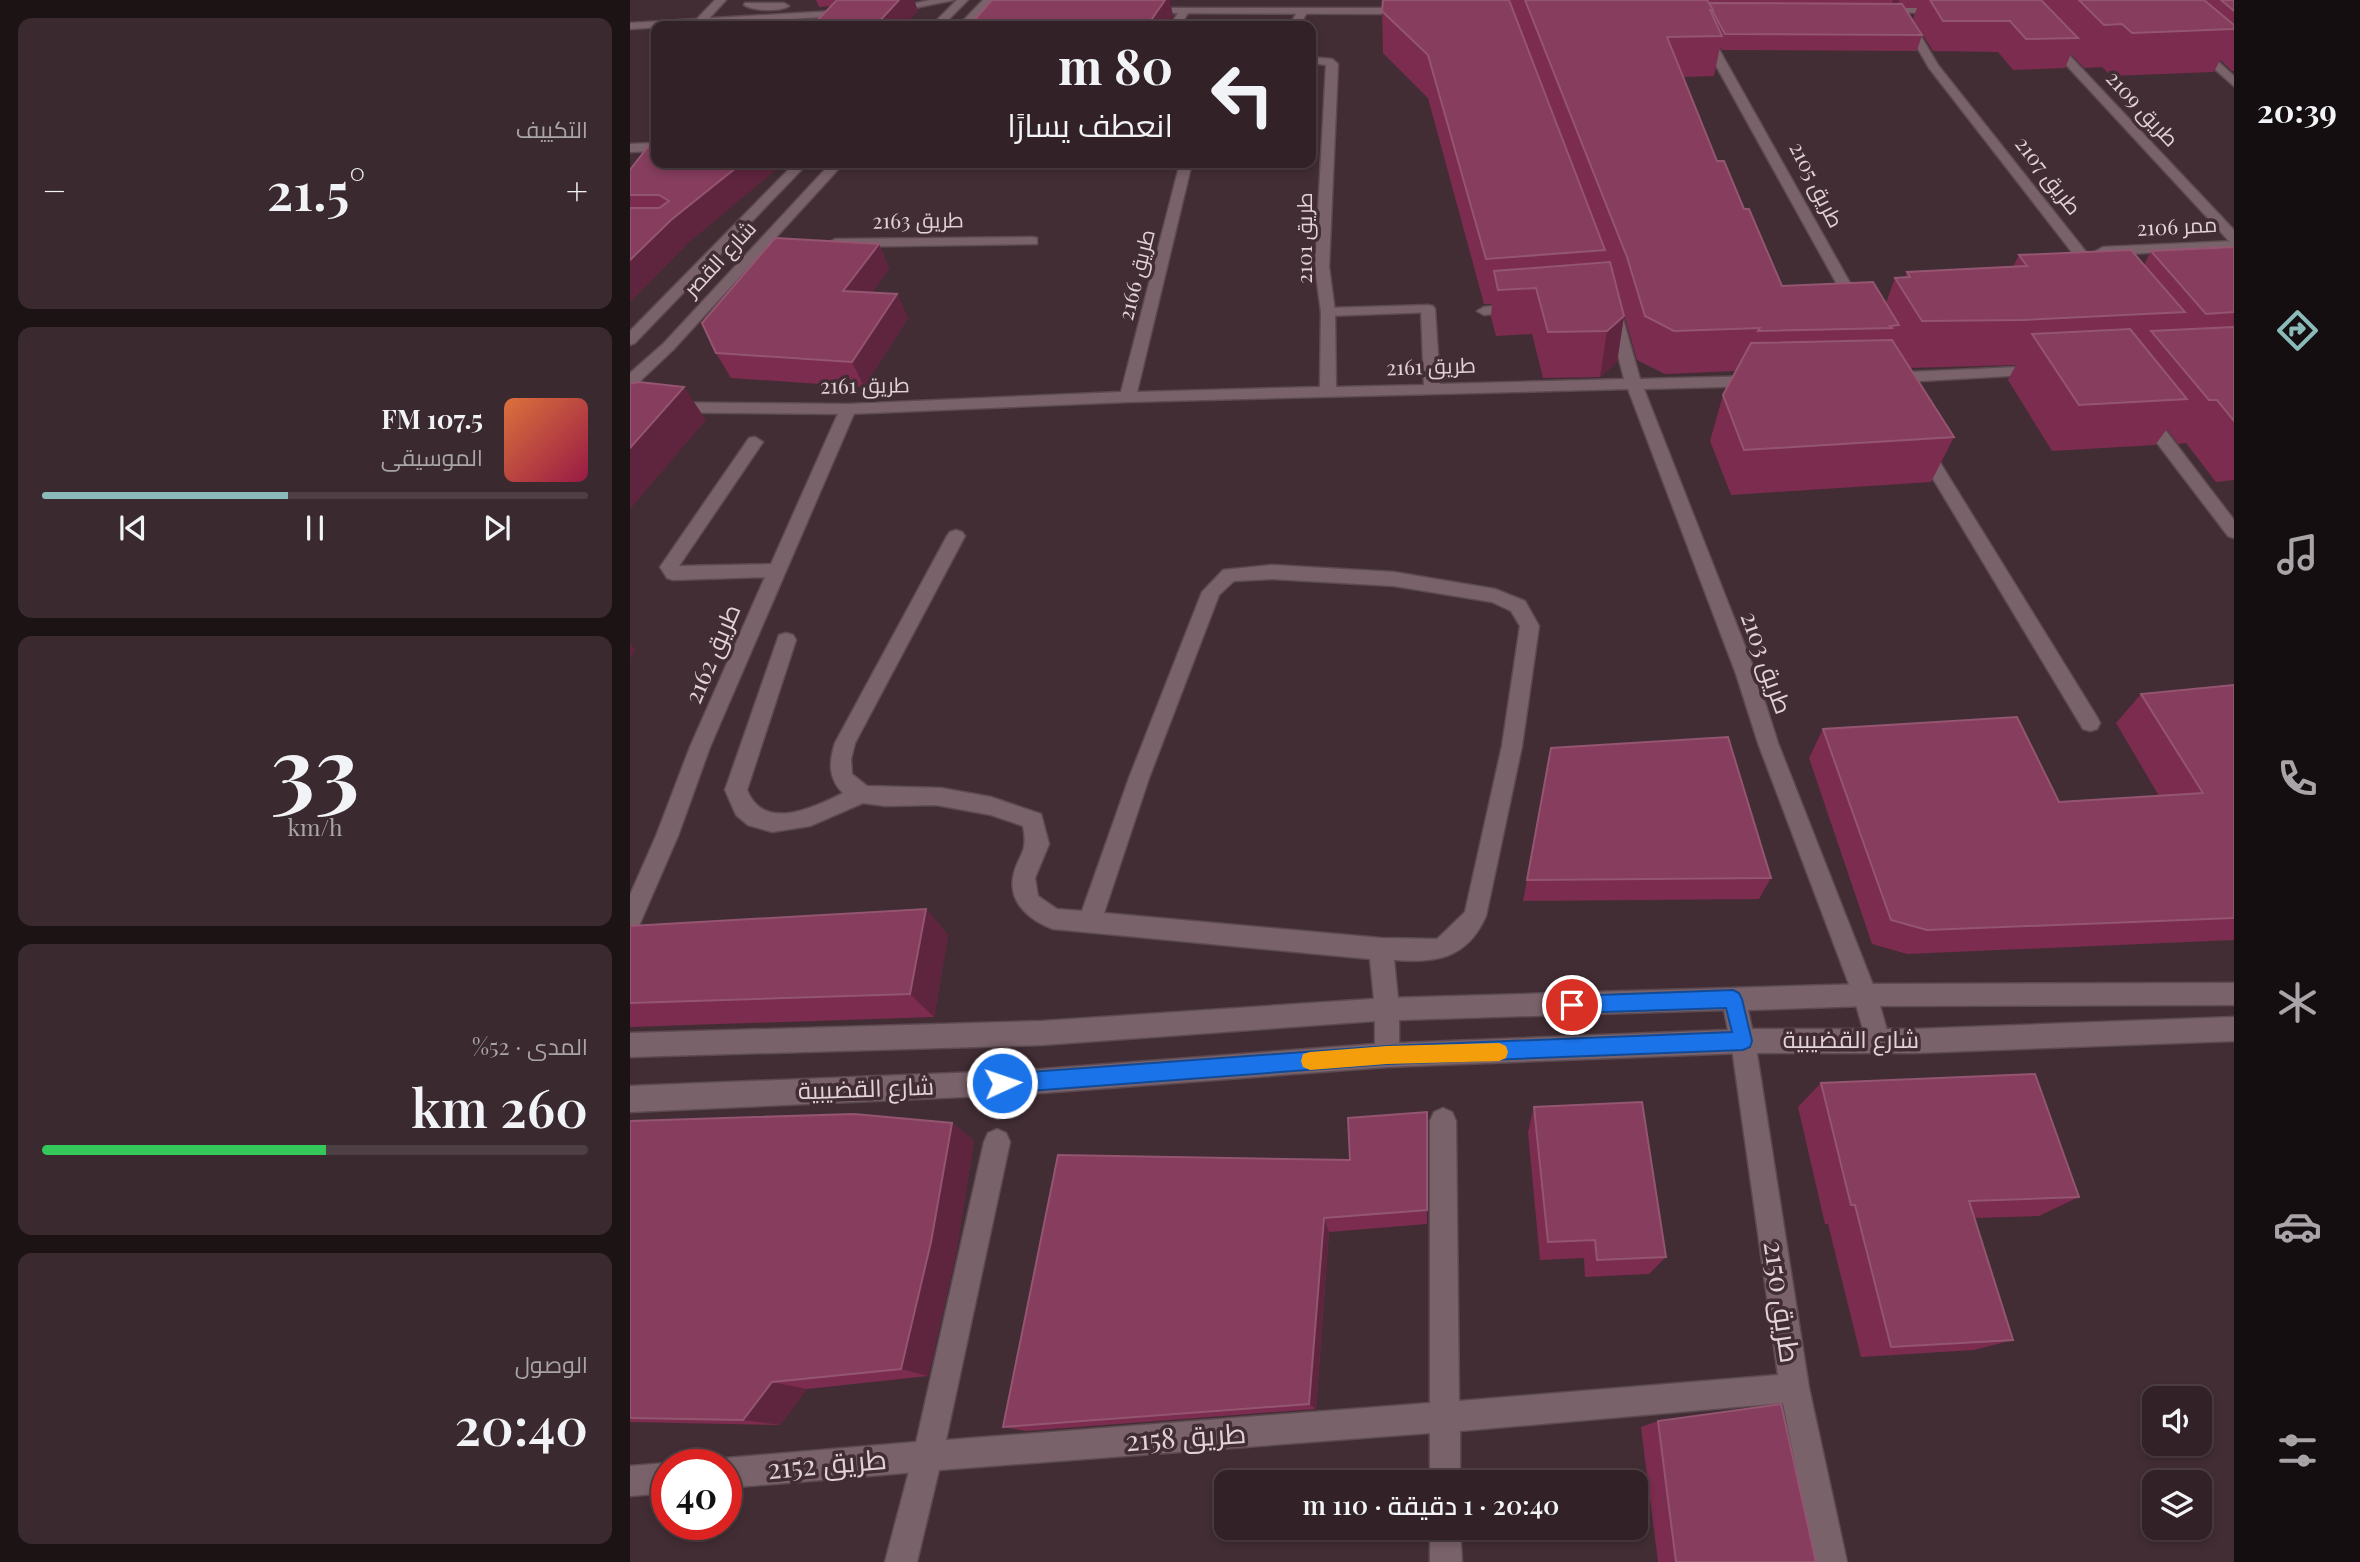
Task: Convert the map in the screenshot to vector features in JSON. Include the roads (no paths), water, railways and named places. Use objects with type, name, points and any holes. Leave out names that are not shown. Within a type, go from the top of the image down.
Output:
[{"type":"street","points":[[701,21],[721,0]]},
{"type":"street","points":[[730,21],[869,12],[949,0]]},
{"type":"street","points":[[941,21],[963,0]]},
{"type":"street","points":[[968,21],[989,0]]},
{"type":"street","points":[[1924,0],[1933,12]]},
{"type":"street","points":[[1152,1],[1422,8],[1303,11],[1185,10],[1135,6],[1152,1]]},
{"type":"street","points":[[777,18],[786,3]]},
{"type":"street","points":[[749,5],[786,3]]},
{"type":"street","points":[[1178,21],[1185,10]]},
{"type":"street","points":[[974,15],[999,11]]},
{"type":"street","points":[[1297,21],[1303,11]]},
{"type":"street","points":[[1860,11],[1945,11]]},
{"type":"street","name":"طريق 2107","points":[[1900,11],[1933,66],[2106,286]]},
{"type":"street","points":[[630,26],[651,25]]},
{"type":"street","name":"طريق 2105","points":[[1699,25],[1769,144],[1863,318]]},
{"type":"street","name":"طريق 2109","points":[[2039,29],[2234,238]]},
{"type":"street","points":[[2186,37],[2234,82]]},
{"type":"street","name":"طريق 2101","points":[[1316,61],[1328,61],[1332,64],[1322,267],[1328,312],[1328,392]]},
{"type":"street","points":[[633,151],[651,148]]},
{"type":"street","name":"شارع القصر","points":[[630,340],[797,168]]},
{"type":"street","name":"شارع القصر","points":[[630,382],[668,347],[833,168]]},
{"type":"street","name":"طريق 2166","points":[[1128,397],[1185,168]]},
{"type":"street","name":"طريق 2163","points":[[816,243],[1032,241]]},
{"type":"street","points":[[763,244],[790,244]]},
{"type":"street","name":"ممر 2106","points":[[2080,253],[2234,245]]},
{"type":"street","name":"طريق 2103","points":[[1605,301],[1633,382],[1746,674],[1768,743],[1865,995],[1878,1041]]},
{"type":"street","points":[[1484,311],[1535,307]]},
{"type":"street","points":[[1328,312],[1428,309],[1432,388]]},
{"type":"street","points":[[1884,378],[2056,370]]},
{"type":"street","name":"طريق 2161","points":[[630,407],[848,409],[1128,397],[1770,380]]},
{"type":"street","points":[[2133,400],[2234,532]]},
{"type":"street","name":"طريق 2162","points":[[630,921],[775,570],[848,409]]},
{"type":"street","points":[[1916,437],[2090,723]]},
{"type":"street","points":[[755,442],[669,567],[673,573],[775,570]]},
{"type":"street","points":[[956,536],[845,743],[840,758],[841,774],[849,786],[862,793],[882,797],[929,795],[968,801],[1001,807],[1033,820],[1038,844],[1024,878],[1028,902],[1053,919],[1381,949],[1436,951],[1458,939],[1475,916],[1512,746],[1530,626],[1518,606],[1495,596],[1394,579],[1272,572],[1229,575],[1211,592],[1139,778],[1090,922]]},
{"type":"street","points":[[786,640],[736,790],[739,806],[750,817],[769,823],[804,819],[835,808],[862,793]]},
{"type":"street","points":[[1381,949],[1387,1009],[1387,1055]]},
{"type":"street","name":"شارع القضيبية","points":[[630,1045],[1042,1033],[1387,1009],[1865,995],[2234,993]]},
{"type":"street","name":"طريق 2150","points":[[1733,999],[1743,1041],[1794,1388],[1831,1562]]},
{"type":"street","name":"شارع القضيبية","points":[[630,1099],[1028,1082],[1387,1055],[1743,1041],[1878,1041],[2234,1029]]},
{"type":"street","points":[[1443,1121],[1445,1470]]},
{"type":"street","points":[[901,1562],[928,1456],[997,1142]]},
{"type":"street","name":"طريق 2158","points":[[928,1456],[1445,1418],[1794,1388]]},
{"type":"street","name":"طريق 2152","points":[[742,1472],[928,1456]]},
{"type":"street","points":[[630,1481],[651,1479]]},
{"type":"street","points":[[1445,1540],[1446,1562]]}]
